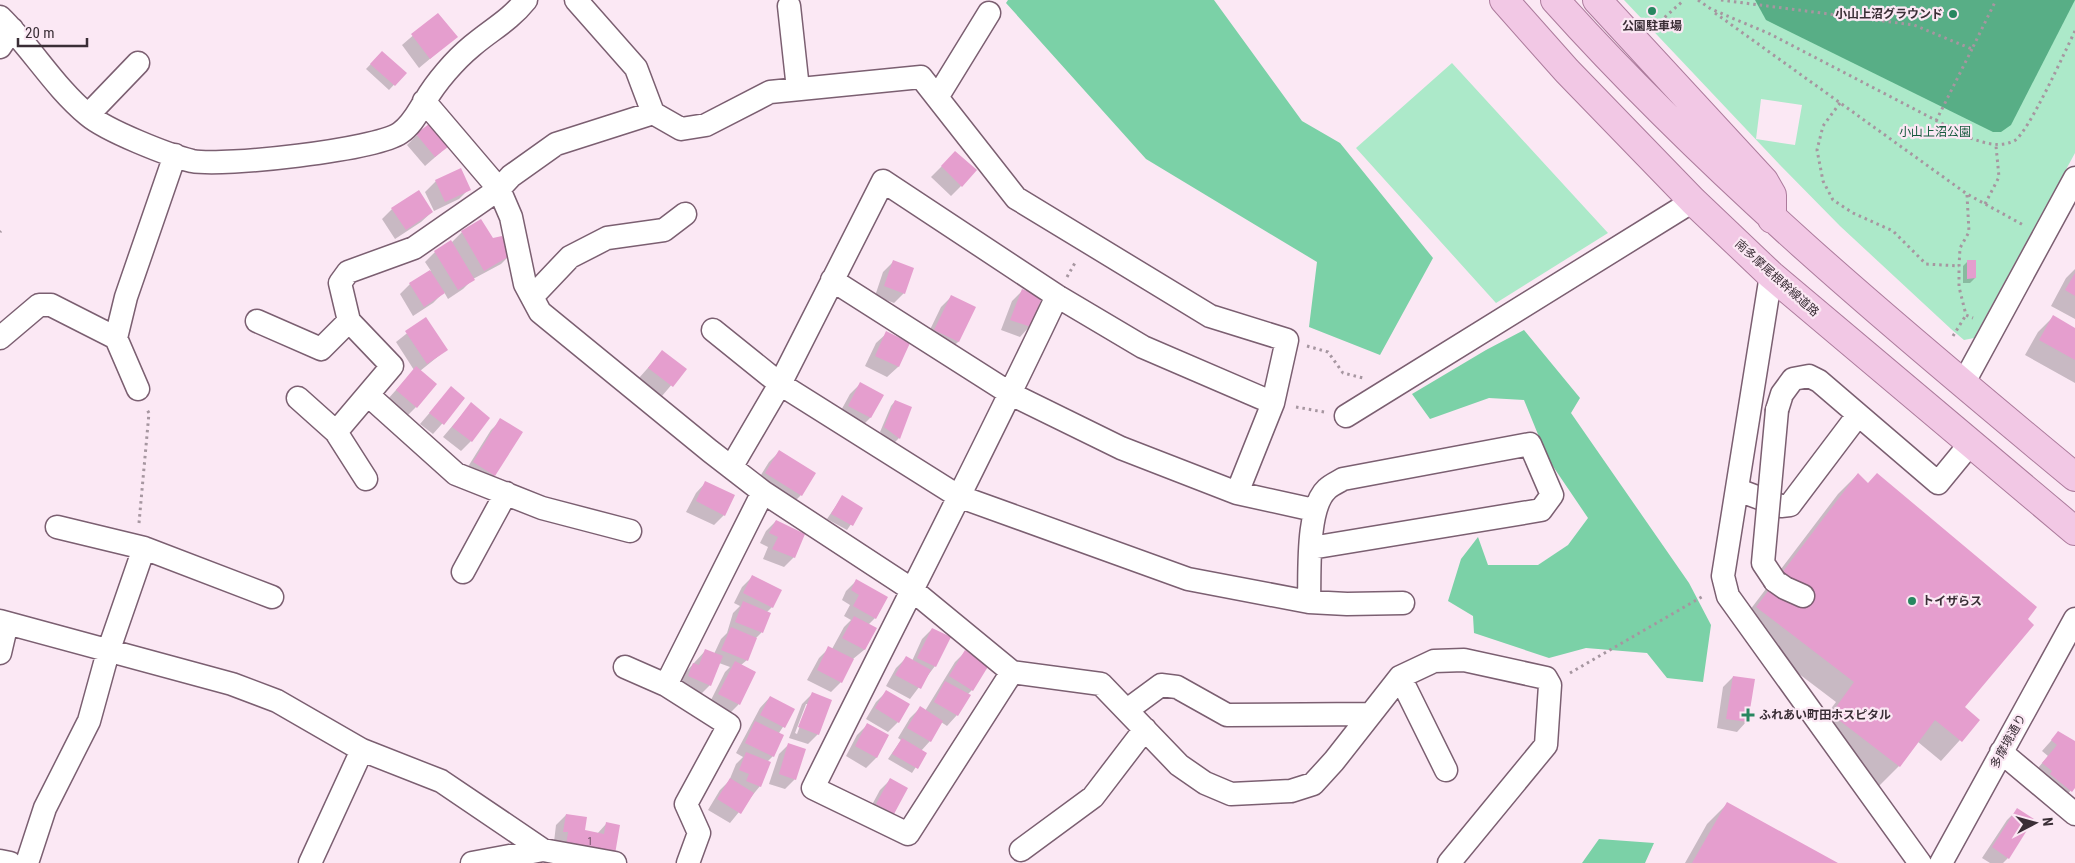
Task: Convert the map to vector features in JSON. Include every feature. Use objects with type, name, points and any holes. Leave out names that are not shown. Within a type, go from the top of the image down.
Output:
[{"type":"main road","name":"南多摩尾根幹線道路","points":[[1504,0],[1567,71],[1693,201],[1771,275],[2075,531]]},
{"type":"main road","points":[[1555,0],[1717,167],[1772,219],[1963,384],[2075,477]]},
{"type":"main road","points":[[1597,0],[1764,181],[1772,195],[1772,219]]},
{"type":"street","points":[[4,31],[88,115],[156,150],[193,161],[244,162],[371,145],[400,133],[420,112],[424,101],[470,47],[512,17],[526,0]]},
{"type":"street","points":[[585,3],[636,68],[652,113],[681,129],[706,125],[770,92],[921,76],[1016,198],[1210,316],[1287,340],[1273,403],[1238,493]]},
{"type":"street","points":[[789,6],[798,89]]},
{"type":"street","points":[[938,96],[989,13]]},
{"type":"street","points":[[88,115],[138,63]]},
{"type":"street","points":[[424,101],[499,189],[511,217],[525,284],[540,312],[763,492],[911,590],[1012,672],[1101,684],[1179,765],[1205,783],[1231,794],[1290,791],[1313,784],[1400,677],[1434,661],[1464,660],[1546,678],[1550,685],[1546,745],[1449,863]]},
{"type":"street","points":[[336,432],[392,366],[350,321],[340,283],[348,272],[414,248],[499,189],[510,176],[556,144],[652,113]]},
{"type":"street","points":[[138,389],[116,338],[126,297],[174,155]]},
{"type":"street","points":[[1963,384],[2075,178]]},
{"type":"street","points":[[732,466],[780,384],[883,181],[1057,296],[1143,347],[1273,403]]},
{"type":"street","points":[[1346,416],[1693,201]]},
{"type":"street","points":[[532,298],[570,258],[607,238],[664,230],[685,214]]},
{"type":"street","points":[[1771,275],[1723,576],[1728,596],[1920,863]]},
{"type":"street","points":[[832,280],[1010,394],[1121,448],[1238,493],[1314,510]]},
{"type":"street","points":[[1012,672],[908,834],[813,788],[1057,296]]},
{"type":"street","points":[[0,338],[39,305],[51,305],[116,338]]},
{"type":"street","points":[[257,321],[321,349],[350,321]]},
{"type":"street","points":[[713,330],[780,384],[958,496],[1188,579],[1308,602],[1348,604],[1403,602]]},
{"type":"street","points":[[1803,596],[1784,588],[1775,581],[1763,563],[1777,410],[1782,394],[1794,379],[1809,376],[1819,382],[1938,483],[1970,444]]},
{"type":"street","points":[[368,395],[456,474],[542,508],[630,532]]},
{"type":"street","points":[[298,398],[336,432],[366,479]]},
{"type":"street","points":[[1738,490],[1780,506],[1790,505],[1858,415]]},
{"type":"street","points":[[1308,602],[1311,548],[1314,510],[1326,489],[1343,479],[1530,444],[1552,494],[1541,510],[1311,548]]},
{"type":"street","points":[[666,685],[763,492]]},
{"type":"street","points":[[463,572],[506,493]]},
{"type":"street","points":[[57,527],[144,548],[272,597]]},
{"type":"street","points":[[27,863],[45,808],[88,721],[108,652],[144,548]]},
{"type":"street","name":"多摩境通り","points":[[1940,863],[2075,619]]},
{"type":"street","points":[[0,653],[4,622],[108,652],[232,684],[277,701],[362,750],[442,781],[544,850]]},
{"type":"street","points":[[625,667],[666,685],[729,725],[686,804],[699,833],[688,863]]},
{"type":"street","points":[[1400,677],[1446,770]]},
{"type":"street","points":[[1127,710],[1161,685],[1177,687],[1227,716],[1371,714]]},
{"type":"street","points":[[1021,850],[1093,796],[1146,729]]},
{"type":"street","points":[[310,863],[362,750]]},
{"type":"street","points":[[2001,752],[2075,814]]},
{"type":"street","points":[[472,863],[544,850],[615,863]]},
{"type":"street","points":[[0,861],[10,863]]},
{"type":"path","points":[[1648,33],[1684,0]]},
{"type":"path","points":[[1698,0],[1968,194],[2043,236]]},
{"type":"path","points":[[1721,0],[1914,25],[1972,49]]},
{"type":"path","points":[[1936,121],[1996,0]]},
{"type":"path","points":[[1711,9],[1770,34],[1970,138],[1996,146],[2016,140],[2027,125],[2075,31]]},
{"type":"path","points":[[1840,103],[1823,126],[1816,150],[1823,182],[1833,200],[1853,213],[1893,231],[1926,264],[1959,266]]},
{"type":"path","points":[[1985,204],[1999,177],[1996,146]]},
{"type":"path","points":[[1953,336],[1966,315],[1960,288],[1959,266],[1960,248],[1969,232],[1968,194]]},
{"type":"path","points":[[1057,296],[1086,240]]},
{"type":"path","points":[[1966,315],[1993,328]]},
{"type":"path","points":[[1287,340],[1328,352],[1343,373],[1394,386]]},
{"type":"path","points":[[138,389],[149,413],[139,522],[144,548]]},
{"type":"path","points":[[1273,403],[1346,416]]},
{"type":"path","points":[[1564,676],[1698,600]]},
{"type":"green space","name":"小山上沼公園","points":[[1624,0],[2075,0],[2075,153],[1974,338],[1964,340],[1951,329],[1840,226],[1780,165]],"holes":[[[1761,99],[1802,105],[1795,145],[1756,139]]]},
{"type":"green space","points":[[1452,63],[1608,233],[1496,303],[1356,148]]},
{"type":"shaded area","points":[[1008,0],[1214,0],[1302,121],[1340,143],[1433,258],[1380,355],[1309,327],[1317,262],[1146,159],[1006,3]]},
{"type":"shaded area","points":[[1755,0],[2075,0],[2011,125],[2001,132],[1993,132],[1766,20]]},
{"type":"shaded area","points":[[1524,330],[1580,398],[1571,413],[1689,583],[1711,625],[1703,682],[1667,678],[1647,653],[1586,648],[1549,658],[1474,633],[1473,616],[1448,601],[1461,559],[1478,537],[1488,565],[1538,565],[1568,545],[1588,518],[1548,459],[1524,400],[1489,398],[1430,419],[1412,394]]},
{"type":"shaded area","points":[[1599,839],[1654,843],[1645,863],[1582,863]]},
{"type":"building","points":[[438,13],[458,37],[430,59],[411,34]]},
{"type":"building","points":[[382,51],[407,73],[395,86],[370,64]]},
{"type":"building","points":[[434,120],[453,143],[435,157],[416,134]]},
{"type":"building","points":[[955,151],[977,170],[962,187],[941,166]]},
{"type":"building","points":[[461,168],[471,190],[445,202],[435,180]]},
{"type":"building","points":[[419,190],[433,212],[406,230],[391,208]]},
{"type":"building","points":[[481,219],[493,238],[502,236],[513,254],[484,271],[461,231]]},
{"type":"building","points":[[451,240],[475,280],[458,290],[434,251]]},
{"type":"building","points":[[893,260],[914,268],[905,294],[884,286]]},
{"type":"building","points":[[1967,260],[1976,260],[1976,278],[1967,279]]},
{"type":"building","points":[[430,270],[445,293],[424,307],[409,283]]},
{"type":"building","points":[[2075,273],[2075,296],[2065,290]]},
{"type":"building","points":[[1022,289],[1042,297],[1031,327],[1010,320]]},
{"type":"building","points":[[951,295],[976,307],[959,342],[934,330]]},
{"type":"building","points":[[2053,315],[2075,328],[2075,360],[2039,340]]},
{"type":"building","points":[[426,317],[448,350],[427,364],[405,331]]},
{"type":"building","points":[[886,331],[910,343],[899,367],[875,356]]},
{"type":"building","points":[[662,350],[687,369],[673,387],[648,368]]},
{"type":"building","points":[[416,366],[437,384],[417,408],[396,390]]},
{"type":"building","points":[[860,382],[884,395],[871,418],[848,406]]},
{"type":"building","points":[[451,386],[465,398],[444,425],[429,413]]},
{"type":"building","points":[[895,400],[912,407],[900,439],[884,427]]},
{"type":"building","points":[[471,402],[490,418],[472,442],[452,427]]},
{"type":"building","points":[[500,418],[523,432],[495,476],[473,462]]},
{"type":"building","points":[[779,450],[816,473],[802,496],[765,473]]},
{"type":"building","points":[[1858,473],[1868,483],[1877,473],[2037,607],[2028,619],[2034,625],[1965,707],[1980,720],[1962,742],[1935,720],[1900,767],[1831,714],[1854,682],[1756,607]]},
{"type":"building","points":[[705,481],[735,495],[725,516],[696,501]]},
{"type":"building","points":[[842,495],[863,508],[853,526],[831,514]]},
{"type":"building","points":[[776,520],[805,534],[795,558],[772,549],[778,537],[769,533]]},
{"type":"building","points":[[752,575],[782,590],[773,608],[743,593]]},
{"type":"building","points":[[856,579],[888,597],[876,619],[853,606],[859,595],[851,590]]},
{"type":"building","points":[[743,601],[771,613],[763,633],[735,622]]},
{"type":"building","points":[[854,616],[877,628],[865,650],[842,638]]},
{"type":"building","points":[[731,627],[757,638],[748,661],[721,650]]},
{"type":"building","points":[[932,628],[951,637],[936,667],[917,658]]},
{"type":"building","points":[[828,646],[854,659],[842,683],[817,670]]},
{"type":"building","points":[[705,649],[723,656],[711,686],[688,676],[693,663],[699,665]]},
{"type":"building","points":[[965,650],[989,665],[973,691],[949,676]]},
{"type":"building","points":[[906,656],[931,670],[921,689],[895,675]]},
{"type":"building","points":[[735,661],[756,672],[740,705],[718,694]]},
{"type":"building","points":[[1733,676],[1755,679],[1748,722],[1726,719]]},
{"type":"building","points":[[945,681],[971,695],[958,716],[934,702]]},
{"type":"building","points":[[886,690],[910,704],[899,723],[875,708]]},
{"type":"building","points":[[812,692],[832,700],[819,735],[798,727]]},
{"type":"building","points":[[770,696],[795,709],[785,728],[760,715]]},
{"type":"building","points":[[920,706],[943,721],[931,742],[907,728]]},
{"type":"building","points":[[755,721],[784,735],[774,757],[745,743]]},
{"type":"building","points":[[867,723],[889,735],[877,758],[855,746]]},
{"type":"building","points":[[2058,731],[2075,741],[2075,788],[2072,792],[2050,774],[2052,771],[2042,763],[2057,745],[2051,740]]},
{"type":"building","points":[[902,738],[927,753],[918,769],[892,754]]},
{"type":"building","points":[[788,743],[806,749],[796,780],[779,774]]},
{"type":"building","points":[[746,752],[771,762],[761,787],[746,781],[749,774],[739,770]]},
{"type":"building","points":[[730,778],[754,793],[741,814],[717,799]]},
{"type":"building","points":[[890,778],[908,788],[894,814],[876,804]]},
{"type":"building","points":[[1727,802],[1838,863],[1692,863]]},
{"type":"building","points":[[2017,808],[2034,819],[2009,859],[1992,847]]},
{"type":"building","points":[[566,814],[587,817],[585,830],[604,834],[606,822],[620,825],[615,854],[566,846],[568,832],[563,832]]},
{"type":"place","name":"公園駐車場","points":[[1652,11]]},
{"type":"place","name":"小山上沼グラウンド","points":[[1953,14]]},
{"type":"place","name":"トイザらス","points":[[1912,601]]},
{"type":"place","name":"ふれあい町田ホスピタル","points":[[1748,715]]}]
